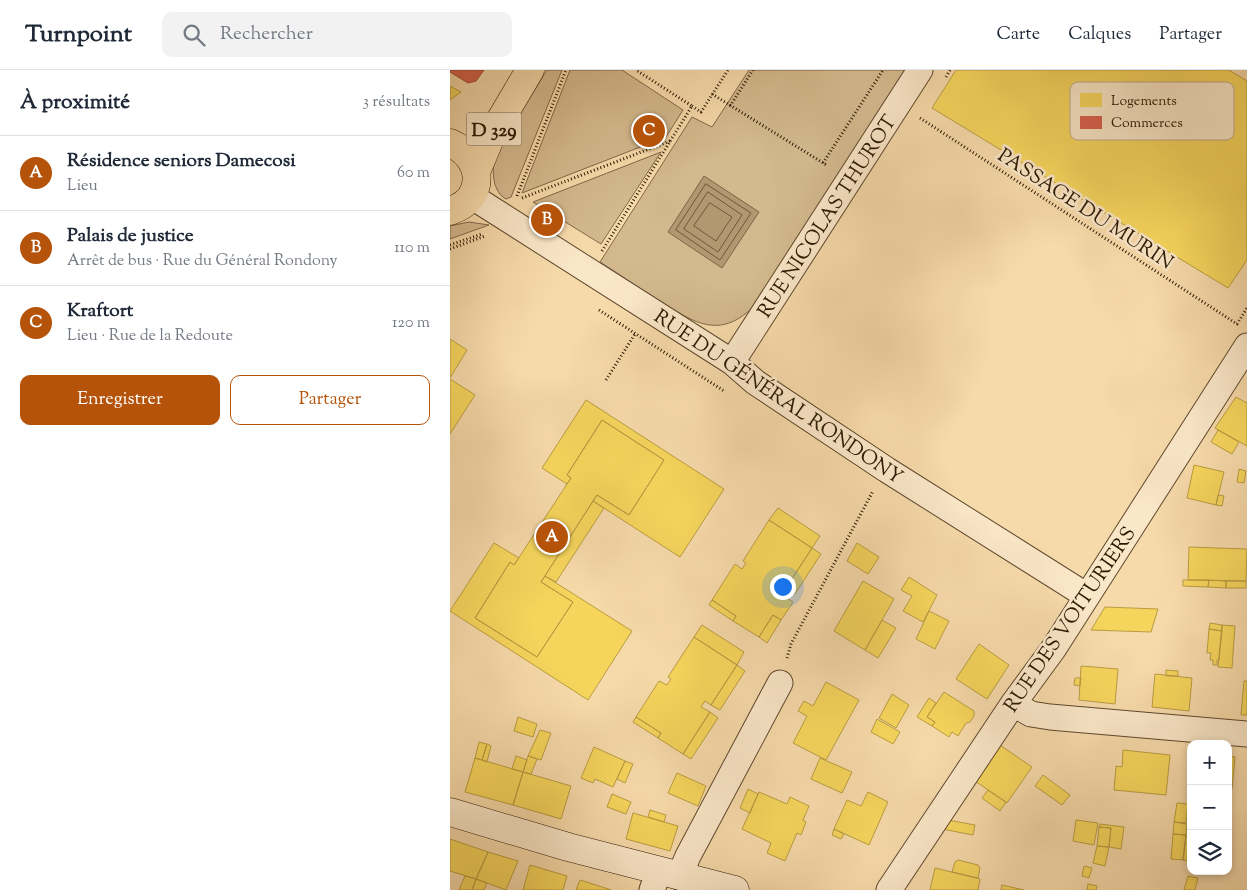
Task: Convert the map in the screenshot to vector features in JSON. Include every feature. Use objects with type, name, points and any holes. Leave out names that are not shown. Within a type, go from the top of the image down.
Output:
[{"type":"main road","name":"D 329","points":[[450,142],[464,136],[483,123],[524,79]]},
{"type":"main road","name":"D 329","points":[[466,193],[491,136],[524,79]]},
{"type":"main road","points":[[450,142],[460,147],[469,156],[466,193]]},
{"type":"street","name":"RUE NICOLAS THUROT","points":[[732,362],[920,70]]},
{"type":"street","name":"RUE DU GÉNÉRAL RONDONY","points":[[466,193],[504,215],[732,362],[755,382],[887,470],[1086,596]]},
{"type":"street","name":"RUE DES VOITURIERS","points":[[888,890],[1013,704],[1054,648],[1247,346]]},
{"type":"street","points":[[663,879],[688,856],[780,683]]},
{"type":"street","points":[[1013,704],[1031,714],[1050,717],[1247,734]]},
{"type":"street","points":[[450,812],[568,847],[663,879],[735,890]]},
{"type":"path","points":[[516,200],[566,70]]},
{"type":"path","points":[[636,70],[701,112],[728,70]]},
{"type":"path","points":[[730,106],[753,70]]},
{"type":"path","points":[[823,163],[883,70]]},
{"type":"path","points":[[712,94],[849,180]]},
{"type":"path","points":[[595,246],[602,252],[692,106]]},
{"type":"path","name":"PASSAGE DU MURIN","points":[[920,118],[1237,324],[1247,308]]},
{"type":"path","points":[[516,200],[671,140]]},
{"type":"path","points":[[516,200],[525,204]]},
{"type":"path","points":[[450,245],[481,234],[493,242]]},
{"type":"path","points":[[450,249],[490,234]]},
{"type":"path","points":[[594,307],[725,392]]},
{"type":"path","points":[[606,380],[635,334]]},
{"type":"path","points":[[780,683],[791,644],[874,488],[887,470]]},
{"type":"shaded area","points":[[547,70],[562,70],[511,197],[506,199],[501,195],[494,182],[493,166],[496,151],[501,139]]},
{"type":"shaded area","points":[[570,70],[622,70],[683,110],[666,137],[522,193]]},
{"type":"shaded area","points":[[749,70],[906,70],[756,304],[743,316],[730,323],[718,325],[705,324],[681,314],[600,262],[692,117],[712,127]]},
{"type":"shaded area","points":[[661,152],[601,244],[533,202]]},
{"type":"shaded area","points":[[469,222],[489,225],[450,239],[450,226]]},
{"type":"water","points":[[704,176],[759,212],[722,268],[668,232]]},
{"type":"building: Logements","points":[[956,70],[1229,70],[1247,81],[1247,260],[1228,288],[932,108]]},
{"type":"building: Logements","points":[[450,86],[461,92],[450,100]]},
{"type":"building: Logements","points":[[450,339],[467,350],[450,378]]},
{"type":"building: Logements","points":[[450,379],[475,395],[450,434]]},
{"type":"building: Logements","points":[[1236,397],[1247,403],[1247,446],[1215,428]]},
{"type":"building: Logements","points":[[586,400],[724,489],[680,557],[593,501],[597,495],[629,515],[664,460],[602,420],[567,475],[571,478],[567,484],[542,468]]},
{"type":"building: Logements","points":[[602,420],[664,460],[629,515],[597,495],[593,501],[541,582],[573,602],[537,657],[475,618],[510,562],[514,565],[571,478],[567,475]]},
{"type":"building: Logements","points":[[1218,430],[1239,442],[1232,454],[1211,442]]},
{"type":"building: Logements","points":[[1194,465],[1224,472],[1216,505],[1187,498]]},
{"type":"building: Logements","points":[[1239,469],[1246,471],[1244,483],[1237,482]]},
{"type":"building: Logements","points":[[1218,495],[1224,496],[1222,506],[1216,505]]},
{"type":"building: Logements","points":[[593,501],[604,508],[556,582],[545,576]]},
{"type":"building: Logements","points":[[778,508],[820,536],[812,548],[769,520]]},
{"type":"building: Logements","points":[[769,520],[812,548],[786,588],[780,584],[776,591],[793,602],[781,620],[773,615],[759,637],[733,621],[736,616],[712,600],[735,564],[742,569],[746,563],[743,561]]},
{"type":"building: Logements","points":[[494,543],[519,558],[514,565],[510,562],[475,618],[537,657],[573,602],[541,582],[545,576],[632,631],[588,700],[450,611]]},
{"type":"building: Logements","points":[[857,543],[879,557],[868,574],[847,561]]},
{"type":"building: Logements","points":[[1189,547],[1247,549],[1246,581],[1188,580]]},
{"type":"building: Logements","points":[[812,548],[821,554],[795,594],[786,588]]},
{"type":"building: Logements","points":[[909,577],[937,595],[923,622],[903,611],[912,596],[901,590]]},
{"type":"building: Logements","points":[[1183,580],[1209,580],[1208,587],[1183,586]]},
{"type":"building: Logements","points":[[1209,580],[1226,581],[1226,588],[1208,587]]},
{"type":"building: Logements","points":[[863,581],[894,599],[865,650],[834,631]]},
{"type":"building: Logements","points":[[1226,581],[1246,581],[1246,588],[1226,588]]},
{"type":"building: Logements","points":[[712,600],[736,616],[733,621],[709,605]]},
{"type":"building: Logements","points":[[1105,607],[1158,609],[1151,632],[1091,630]]},
{"type":"building: Logements","points":[[929,611],[949,621],[935,649],[916,639]]},
{"type":"building: Logements","points":[[773,615],[781,620],[767,643],[759,637]]},
{"type":"building: Logements","points":[[882,620],[896,628],[878,658],[865,650]]},
{"type":"building: Logements","points":[[1210,623],[1222,625],[1222,631],[1209,629]]},
{"type":"building: Logements","points":[[702,625],[744,652],[737,665],[694,637]]},
{"type":"building: Logements","points":[[1222,625],[1235,626],[1232,668],[1218,667]]},
{"type":"building: Logements","points":[[1209,629],[1222,631],[1217,665],[1213,665],[1213,660],[1210,660],[1211,653],[1207,653]]},
{"type":"building: Logements","points":[[694,637],[737,665],[711,705],[705,701],[701,707],[710,712],[683,754],[658,738],[661,733],[636,717],[659,681],[667,685],[671,679],[668,677]]},
{"type":"building: Logements","points":[[979,644],[1009,665],[987,699],[956,679]]},
{"type":"building: Logements","points":[[737,665],[745,671],[720,710],[711,705]]},
{"type":"building: Logements","points":[[1081,666],[1118,669],[1115,704],[1079,700]]},
{"type":"building: Logements","points":[[1166,670],[1178,671],[1178,676],[1166,676]]},
{"type":"building: Logements","points":[[1155,674],[1192,678],[1189,711],[1152,707]]},
{"type":"building: Logements","points":[[1075,678],[1081,678],[1080,686],[1074,685]]},
{"type":"building: Logements","points":[[1244,681],[1247,681],[1247,715],[1241,715]]},
{"type":"building: Logements","points":[[826,682],[859,700],[826,760],[793,743],[807,716],[798,711],[804,701],[813,706]]},
{"type":"building: Logements","points":[[944,692],[974,711],[974,716],[970,722],[966,723],[958,736],[952,732],[949,737],[932,726],[935,722],[927,717]]},
{"type":"building: Logements","points":[[892,694],[909,705],[896,728],[879,718]]},
{"type":"building: Logements","points":[[929,698],[936,703],[927,717],[935,722],[932,726],[917,717]]},
{"type":"building: Logements","points":[[710,712],[718,718],[691,759],[683,754]]},
{"type":"building: Logements","points":[[518,717],[537,724],[533,737],[514,731]]},
{"type":"building: Logements","points":[[636,717],[661,733],[658,738],[633,722]]},
{"type":"building: Logements","points":[[877,719],[900,732],[893,744],[871,732]]},
{"type":"building: Logements","points":[[540,730],[551,733],[541,760],[528,756]]},
{"type":"building: Logements","points":[[479,742],[487,744],[482,760],[475,758]]},
{"type":"building: Logements","points":[[487,744],[491,746],[487,762],[482,760]]},
{"type":"building: Logements","points":[[1000,745],[1032,767],[1007,803],[975,781]]},
{"type":"building: Logements","points":[[594,747],[625,761],[613,787],[595,779],[593,783],[581,778]]},
{"type":"building: Logements","points":[[1123,750],[1170,755],[1166,795],[1114,790],[1116,766],[1122,767]]},
{"type":"building: Logements","points":[[516,756],[527,760],[523,772],[512,769]]},
{"type":"building: Logements","points":[[528,756],[537,759],[531,774],[523,772]]},
{"type":"building: Logements","points":[[1232,757],[1235,757],[1232,789]]},
{"type":"building: Logements","points":[[475,758],[523,772],[513,805],[465,792]]},
{"type":"building: Logements","points":[[820,758],[852,772],[842,793],[811,779]]},
{"type":"building: Logements","points":[[625,761],[633,764],[625,783],[617,779]]},
{"type":"building: Logements","points":[[523,772],[571,786],[561,819],[513,805]]},
{"type":"building: Logements","points":[[677,773],[706,786],[698,806],[668,793]]},
{"type":"building: Logements","points":[[1043,775],[1070,795],[1062,805],[1035,786]]},
{"type":"building: Logements","points":[[748,789],[758,794],[750,813],[740,808]]},
{"type":"building: Logements","points":[[988,790],[1006,802],[1000,811],[982,798]]},
{"type":"building: Logements","points":[[759,792],[787,804],[790,797],[809,806],[803,820],[806,822],[801,835],[797,833],[785,861],[767,853],[771,843],[742,829]]},
{"type":"building: Logements","points":[[868,792],[888,802],[869,845],[834,829],[847,800],[861,806]]},
{"type":"building: Logements","points":[[612,794],[631,802],[626,814],[607,807]]},
{"type":"building: Logements","points":[[1177,803],[1187,804],[1186,823],[1174,822]]},
{"type":"building: Logements","points":[[650,810],[666,815],[664,822],[648,817]]},
{"type":"building: Logements","points":[[633,813],[678,826],[670,851],[626,839]]},
{"type":"building: Logements","points":[[948,820],[975,825],[973,835],[942,829]]},
{"type":"building: Logements","points":[[1076,820],[1098,823],[1094,845],[1073,841]]},
{"type":"building: Logements","points":[[1174,822],[1187,824],[1186,835],[1173,834]]},
{"type":"building: Logements","points":[[1100,824],[1124,827],[1121,849],[1109,847],[1111,828],[1099,827]]},
{"type":"building: Logements","points":[[1099,827],[1111,828],[1109,847],[1097,846]]},
{"type":"building: Logements","points":[[834,829],[844,834],[841,839],[832,835]]},
{"type":"building: Logements","points":[[1173,834],[1186,835],[1183,860],[1171,859]]},
{"type":"building: Logements","points":[[1186,835],[1187,860],[1183,860]]},
{"type":"building: Logements","points":[[450,839],[488,852],[476,879],[450,871]]},
{"type":"building: Logements","points":[[1097,846],[1109,847],[1105,866],[1093,863]]},
{"type":"building: Logements","points":[[488,852],[518,861],[506,890],[476,879]]},
{"type":"building: Logements","points":[[958,860],[978,865],[980,868],[978,878],[952,872],[955,862]]},
{"type":"building: Logements","points":[[530,865],[567,876],[563,890],[523,890]]},
{"type":"building: Logements","points":[[1084,866],[1092,868],[1089,878],[1082,876]]},
{"type":"building: Logements","points":[[935,868],[980,879],[978,890],[930,890]]},
{"type":"building: Logements","points":[[465,876],[476,879],[472,890],[459,890]]},
{"type":"building: Logements","points":[[1188,876],[1198,878],[1195,890],[1184,890]]},
{"type":"building: Logements","points":[[476,879],[487,883],[484,890],[472,890]]},
{"type":"building: Logements","points":[[580,880],[602,887],[611,890],[576,890]]},
{"type":"building: Logements","points":[[1088,884],[1097,886],[1096,890],[1087,890]]},
{"type":"building: Logements","points":[[1002,885],[1024,890],[1001,890]]},
{"type":"building: Commerces","points":[[450,70],[484,70],[476,81],[468,83],[450,72]]},
{"type":"place","name":"Kraftort","points":[[649,131]]},
{"type":"place","name":"Palais de justice","points":[[547,220]]},
{"type":"place","name":"Résidence seniors Damecosi","points":[[552,537]]}]
